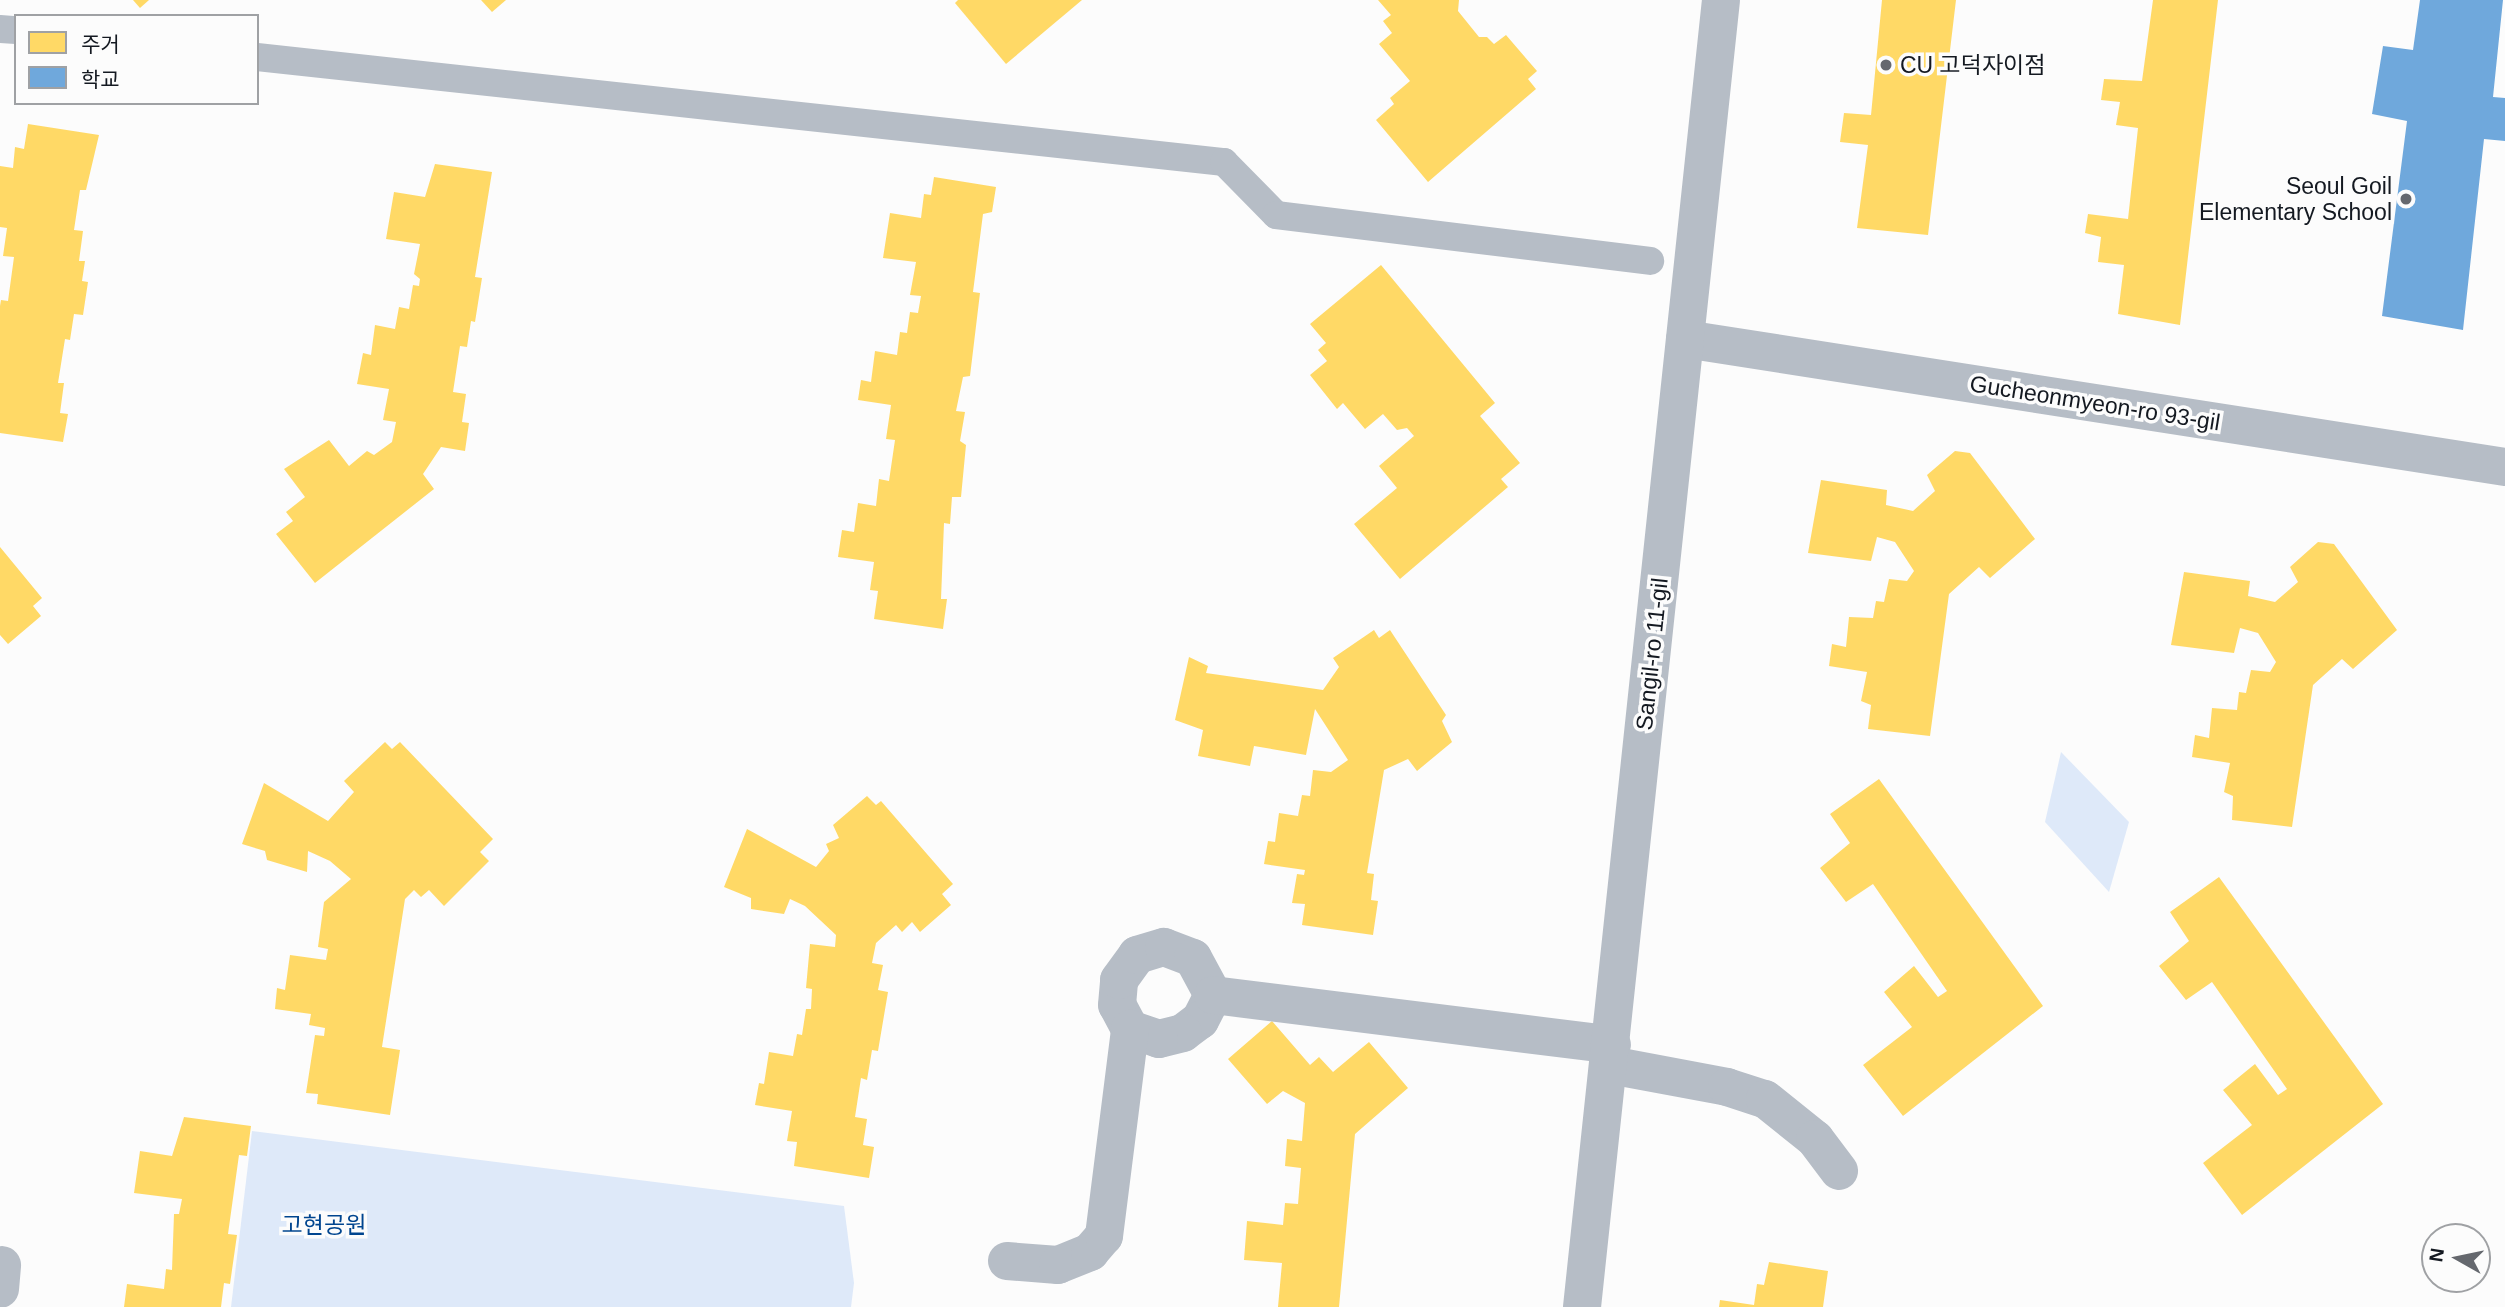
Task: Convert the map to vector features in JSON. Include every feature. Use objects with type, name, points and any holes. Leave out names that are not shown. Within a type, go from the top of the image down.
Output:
[{"type":"street","name":"Sangil-ro 11-gil","points":[[1582,1307],[1611,1055],[1721,0]]},
{"type":"street","points":[[259,57],[1224,162],[1276,215],[1650,261]]},
{"type":"street","name":"Gucheonmyeon-ro 93-gil","points":[[1685,339],[2505,467]]},
{"type":"street","points":[[1007,1261],[1058,1265],[1090,1252],[1104,1236],[1130,1030],[1117,1005],[1119,980],[1137,955],[1164,947],[1193,958],[1213,995]]},
{"type":"street","points":[[1213,995],[1611,1055],[1727,1087],[1765,1099],[1815,1139],[1839,1171]]},
{"type":"street","points":[[1130,1030],[1159,1039],[1183,1033],[1200,1020],[1213,995]]},
{"type":"green space","points":[[2061,752],[2129,822],[2109,892],[2045,822]]},
{"type":"green space","name":"고현공원","points":[[252,1131],[844,1206],[854,1283],[851,1307],[231,1307]]},
{"type":"building: 주거","points":[[133,0],[149,0],[140,8]]},
{"type":"building: 주거","points":[[481,0],[506,0],[492,12]]},
{"type":"building: 주거","points":[[958,0],[1082,0],[1006,64],[955,3]]},
{"type":"building: 주거","points":[[1378,0],[1459,0],[1458,11],[1479,37],[1487,37],[1494,44],[1506,35],[1537,71],[1528,79],[1536,89],[1428,182],[1376,120],[1394,104],[1390,98],[1410,81],[1379,44],[1392,33],[1383,21],[1391,15]]},
{"type":"building: 주거","points":[[1882,0],[1956,0],[1928,235],[1857,228],[1868,145],[1840,142],[1844,113],[1871,115]]},
{"type":"building: 주거","points":[[2153,0],[2218,0],[2180,325],[2118,314],[2124,265],[2098,262],[2101,237],[2085,233],[2088,214],[2128,219],[2138,128],[2116,125],[2120,102],[2101,100],[2104,79],[2142,81]]},
{"type":"building: 주거","points":[[28,124],[99,135],[86,190],[80,190],[74,230],[83,231],[79,261],[85,261],[82,281],[88,282],[83,315],[74,314],[70,340],[65,339],[58,383],[64,383],[60,413],[68,414],[63,442],[0,433],[0,306],[1,300],[8,301],[14,257],[3,256],[7,228],[0,227],[0,166],[13,168],[15,147],[24,149]]},
{"type":"building: 주거","points":[[435,164],[492,172],[475,277],[482,278],[475,322],[471,321],[467,347],[460,346],[453,392],[466,394],[462,422],[469,423],[465,451],[441,447],[423,474],[434,489],[315,583],[276,534],[293,521],[286,512],[305,497],[284,469],[329,440],[349,466],[367,451],[374,455],[392,442],[396,422],[383,420],[389,389],[357,384],[363,353],[371,355],[375,325],[395,329],[399,307],[409,309],[413,285],[419,286],[420,279],[414,274],[420,244],[386,239],[394,192],[425,197]]},
{"type":"building: 주거","points":[[934,177],[996,187],[992,212],[983,214],[973,292],[980,293],[970,376],[963,377],[956,411],[965,412],[960,441],[966,445],[961,497],[952,497],[950,524],[944,523],[941,599],[947,599],[943,629],[874,619],[878,591],[870,590],[874,562],[838,557],[842,530],[854,532],[858,503],[876,506],[879,479],[889,481],[895,440],[886,439],[891,405],[858,400],[861,380],[871,382],[875,351],[897,355],[900,332],[907,333],[910,312],[918,313],[921,296],[910,295],[916,262],[883,258],[890,213],[921,218],[924,194],[931,195]]},
{"type":"building: 주거","points":[[1381,265],[1495,403],[1480,416],[1520,463],[1501,479],[1508,487],[1400,579],[1354,524],[1397,488],[1379,466],[1414,436],[1407,428],[1397,430],[1383,414],[1365,429],[1343,403],[1337,409],[1310,375],[1327,361],[1318,350],[1326,343],[1310,324]]},
{"type":"building: 주거","points":[[1955,451],[1970,453],[2035,539],[1990,578],[1979,567],[1949,594],[1930,736],[1868,729],[1871,705],[1861,701],[1867,672],[1829,666],[1832,644],[1846,647],[1849,617],[1873,618],[1876,601],[1884,602],[1889,579],[1907,581],[1914,571],[1895,542],[1877,537],[1871,561],[1808,553],[1821,480],[1887,490],[1886,505],[1913,511],[1935,491],[1927,475]]},
{"type":"building: 주거","points":[[2318,542],[2334,544],[2397,630],[2353,669],[2342,659],[2313,685],[2292,827],[2232,820],[2233,796],[2224,792],[2230,763],[2192,757],[2195,735],[2209,738],[2212,708],[2237,710],[2239,692],[2246,693],[2251,670],[2270,672],[2276,662],[2258,633],[2240,628],[2234,653],[2171,645],[2184,572],[2250,581],[2248,596],[2275,602],[2298,582],[2290,567]]},
{"type":"building: 주거","points":[[0,547],[42,598],[33,606],[41,616],[8,644],[0,635]]},
{"type":"building: 주거","points":[[1374,630],[1379,638],[1390,630],[1446,715],[1442,721],[1452,742],[1417,771],[1408,759],[1384,770],[1367,873],[1374,874],[1371,900],[1378,901],[1373,935],[1302,925],[1305,904],[1292,903],[1297,874],[1304,875],[1305,870],[1264,864],[1268,841],[1275,842],[1279,813],[1298,816],[1302,795],[1310,796],[1313,770],[1331,772],[1348,760],[1315,709],[1306,755],[1254,746],[1250,766],[1198,756],[1203,730],[1175,720],[1189,657],[1208,666],[1206,673],[1323,690],[1339,667],[1333,658]]},
{"type":"building: 주거","points":[[385,742],[392,749],[400,742],[493,839],[480,852],[489,861],[444,906],[429,890],[421,897],[414,890],[405,899],[382,1047],[400,1050],[390,1115],[317,1104],[318,1094],[306,1093],[315,1035],[324,1036],[325,1028],[309,1025],[311,1014],[275,1009],[277,988],[285,990],[290,955],[326,960],[328,949],[318,947],[324,902],[351,879],[330,861],[308,851],[307,872],[267,860],[265,851],[242,844],[264,783],[328,821],[354,792],[344,781]]},
{"type":"building: 주거","points":[[1879,779],[2043,1006],[1903,1116],[1863,1065],[1912,1027],[1884,992],[1914,966],[1938,997],[1947,991],[1873,884],[1846,902],[1820,868],[1850,843],[1830,814]]},
{"type":"building: 주거","points":[[867,796],[876,805],[881,801],[953,884],[942,894],[951,905],[920,932],[912,922],[902,932],[896,925],[876,943],[872,963],[883,965],[878,990],[888,992],[878,1051],[872,1050],[867,1080],[861,1078],[855,1117],[867,1119],[863,1145],[874,1147],[869,1178],[794,1166],[797,1142],[787,1141],[792,1111],[755,1105],[759,1083],[764,1084],[769,1052],[793,1056],[797,1034],[802,1035],[806,1009],[811,1009],[812,989],[806,988],[810,944],[835,947],[836,935],[805,906],[790,899],[784,914],[751,909],[751,898],[724,887],[747,829],[816,867],[829,851],[826,844],[839,838],[833,825]]},
{"type":"building: 주거","points":[[2219,877],[2383,1104],[2242,1215],[2203,1163],[2252,1125],[2223,1090],[2255,1064],[2278,1095],[2287,1089],[2212,982],[2186,1000],[2159,966],[2189,941],[2170,912]]},
{"type":"building: 주거","points":[[1272,1021],[1310,1065],[1319,1057],[1333,1072],[1369,1042],[1408,1088],[1355,1134],[1339,1307],[1278,1307],[1282,1263],[1244,1260],[1247,1221],[1283,1225],[1285,1203],[1298,1204],[1301,1168],[1285,1166],[1287,1139],[1302,1141],[1305,1103],[1283,1091],[1267,1104],[1228,1059]]},
{"type":"building: 주거","points":[[184,1117],[251,1126],[247,1156],[239,1155],[228,1234],[237,1235],[230,1284],[224,1283],[221,1307],[124,1307],[127,1284],[164,1289],[166,1269],[172,1270],[174,1214],[179,1214],[182,1199],[134,1193],[140,1151],[172,1156]]},
{"type":"building: 주거","points":[[1769,1262],[1828,1271],[1823,1307],[1719,1307],[1720,1300],[1754,1305],[1757,1284],[1764,1285]]},
{"type":"building: 학교","points":[[2420,0],[2503,0],[2493,97],[2505,98],[2505,141],[2484,139],[2463,330],[2382,316],[2407,121],[2372,114],[2383,46],[2413,50]]},
{"type":"place","name":"CU 고덕자이점","points":[[1886,65]]},
{"type":"place","name":"Seoul Goil Elementary School","points":[[2406,199]]}]
